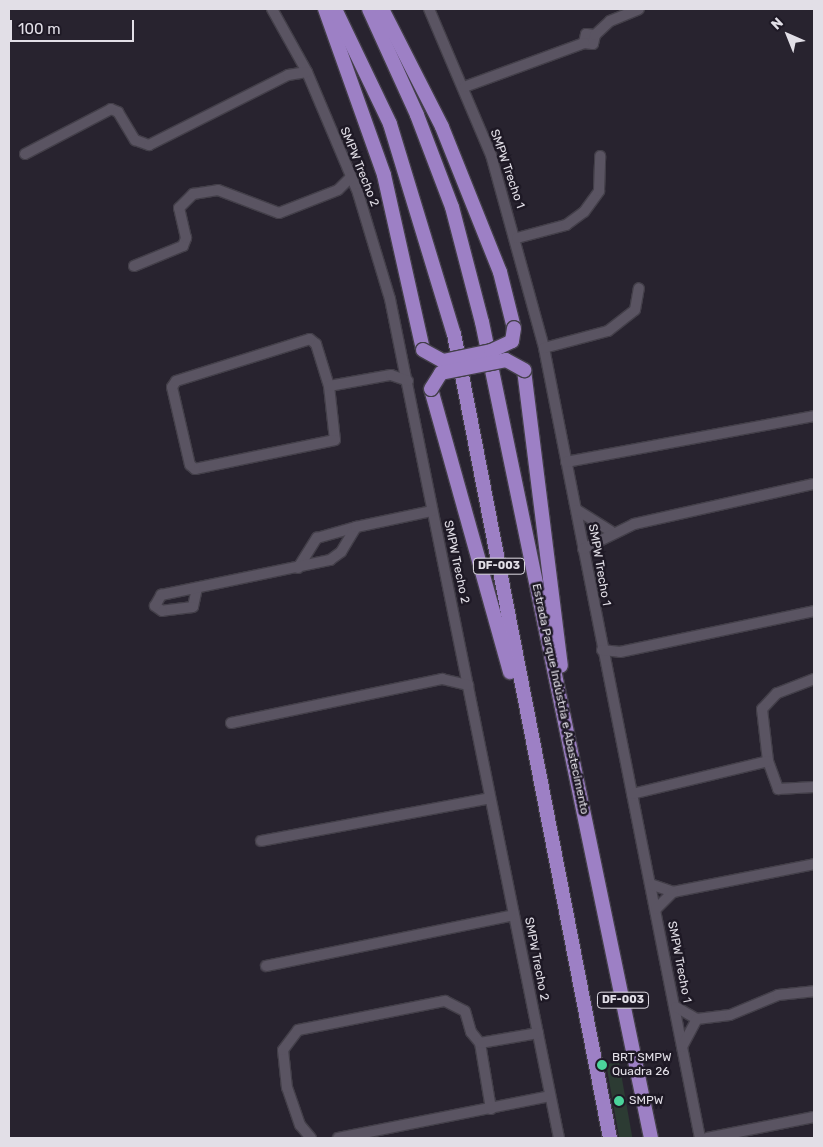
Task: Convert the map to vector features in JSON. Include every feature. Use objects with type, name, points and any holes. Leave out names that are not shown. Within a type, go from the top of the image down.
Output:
[{"type":"highway","points":[[325,9],[384,176],[423,350],[443,361],[491,351],[512,340],[514,328],[500,272],[460,169],[382,9]]},
{"type":"highway","name":"DF-003","points":[[335,9],[390,124],[444,299],[528,733],[610,1138]]},
{"type":"highway","name":"Estrada Parque Indústria e Abastecimento","points":[[369,9],[418,114],[452,207],[482,322],[568,724],[651,1138]]},
{"type":"highway","points":[[528,733],[430,389],[436,378],[450,371],[506,360],[524,370],[568,724]]},
{"type":"street","name":"SMPW Trecho 2","points":[[272,9],[300,59],[358,193],[405,365],[432,511],[559,1138]]},
{"type":"street","name":"SMPW Trecho 1","points":[[429,9],[464,87],[517,238],[544,348],[577,510],[604,664],[676,1007],[700,1138]]},
{"type":"street","points":[[464,87],[584,43],[586,34],[595,36],[610,21],[639,9]]},
{"type":"street","points":[[288,75],[300,59]]},
{"type":"street","points":[[25,154],[111,109],[118,112],[135,140],[148,145],[288,75],[306,72]]},
{"type":"street","points":[[517,238],[566,226],[584,212],[599,191],[600,156]]},
{"type":"street","points":[[134,266],[183,246],[186,238],[179,208],[192,194],[218,190],[279,213],[338,190],[351,176]]},
{"type":"street","points":[[338,190],[358,193]]},
{"type":"street","points":[[544,348],[608,331],[636,310],[639,288]]},
{"type":"street","points":[[310,339],[316,344],[328,386],[336,437],[333,442],[195,469],[190,465],[172,387],[179,379],[310,339]]},
{"type":"street","points":[[391,376],[405,365]]},
{"type":"street","points":[[328,386],[391,376],[408,381]]},
{"type":"street","points":[[566,462],[814,416]]},
{"type":"street","points":[[583,549],[611,531],[813,484]]},
{"type":"street","points":[[577,510],[611,531]]},
{"type":"street","points":[[298,568],[318,538],[356,527],[432,511]]},
{"type":"street","points":[[197,588],[298,568],[336,558],[356,527]]},
{"type":"street","points":[[602,650],[620,652],[814,611]]},
{"type":"street","points":[[604,664],[620,652]]},
{"type":"street","points":[[231,722],[452,678],[464,667]]},
{"type":"street","points":[[452,678],[468,685]]},
{"type":"street","points":[[814,679],[776,693],[762,709],[768,760],[778,789],[814,787]]},
{"type":"street","points":[[632,794],[768,760]]},
{"type":"street","points":[[261,841],[490,798]]},
{"type":"street","points":[[650,884],[673,892],[814,864]]},
{"type":"street","points":[[656,909],[673,892]]},
{"type":"street","points":[[266,966],[514,916]]},
{"type":"street","points":[[676,1007],[697,1019],[730,1015],[778,995],[814,991]]},
{"type":"street","points":[[311,1138],[300,1125],[287,1088],[283,1050],[298,1030],[445,1001],[465,1011],[471,1032],[480,1043],[491,1109]]},
{"type":"street","points":[[682,1047],[697,1019]]},
{"type":"street","points":[[480,1043],[538,1033]]},
{"type":"street","points":[[338,1138],[550,1096]]},
{"type":"street","points":[[707,1138],[814,1117]]},
{"type":"building","name":"SMPW","points":[[619,1062],[632,1138],[619,1138],[606,1064]]},
{"type":"place","name":"BRT SMPW Quadra 26","points":[[602,1065]]},
{"type":"place","name":"SMPW","points":[[619,1101]]}]
